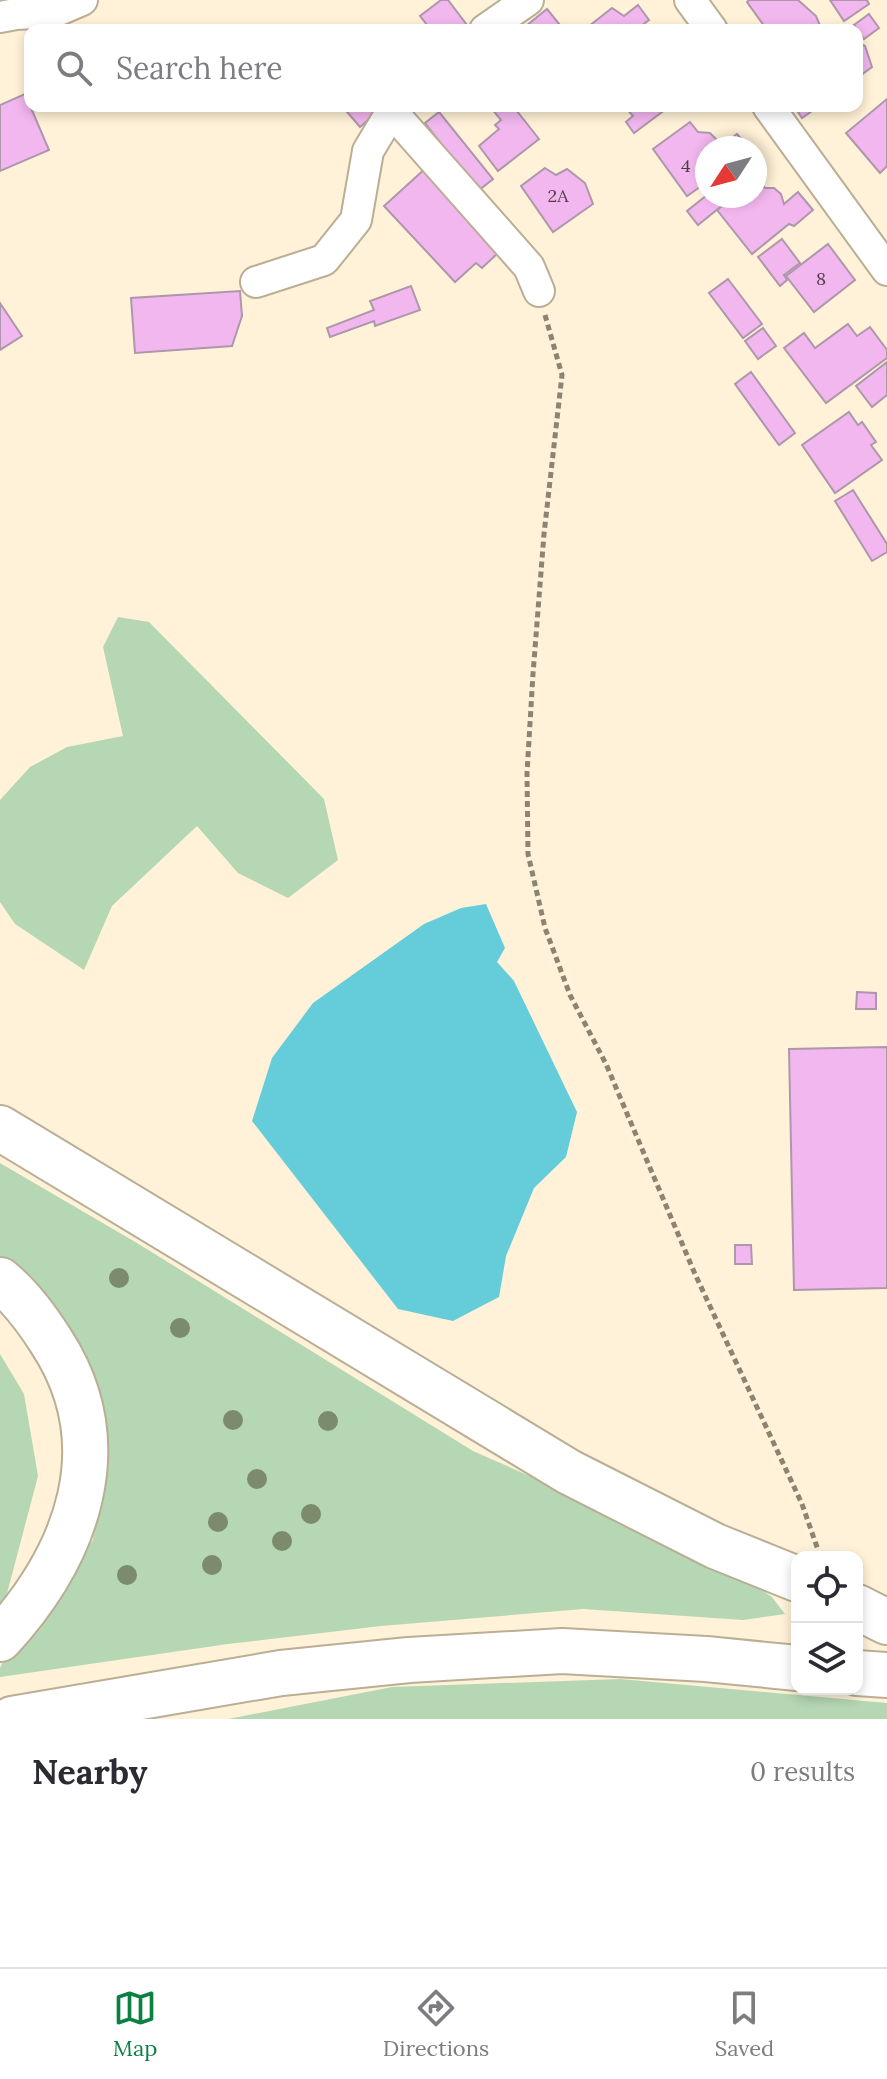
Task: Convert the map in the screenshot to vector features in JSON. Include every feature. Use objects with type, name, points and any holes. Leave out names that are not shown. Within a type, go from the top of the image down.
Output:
[{"type":"main road","points":[[0,1128],[569,1472],[715,1546],[791,1577]]},
{"type":"main road","points":[[0,1280],[38,1321],[64,1361],[82,1412],[85,1470],[75,1519],[56,1564],[23,1613],[0,1639]]},
{"type":"main road","points":[[863,1610],[887,1622]]},
{"type":"main road","points":[[12,1719],[281,1673],[409,1660],[562,1651],[791,1667]]},
{"type":"main road","points":[[863,1673],[887,1675]]},
{"type":"street","points":[[0,17],[54,12],[82,0]]},
{"type":"street","points":[[479,24],[484,0]]},
{"type":"street","points":[[494,24],[528,0]]},
{"type":"street","points":[[690,0],[708,24]]},
{"type":"street","points":[[256,282],[324,260],[356,220],[368,151],[392,112]]},
{"type":"street","points":[[397,112],[529,267],[539,291]]},
{"type":"street","points":[[772,112],[887,270]]},
{"type":"path","points":[[539,291],[562,375],[544,534],[533,674],[527,773],[528,854],[545,928],[570,995],[606,1064],[695,1274],[802,1504],[818,1551]]},
{"type":"green space","points":[[118,617],[149,622],[324,799],[338,860],[288,898],[238,873],[197,826],[112,906],[84,970],[15,924],[0,902],[0,800],[30,767],[67,747],[123,736],[103,647]]},
{"type":"green space","points":[[0,1163],[137,1243],[473,1451],[720,1560],[772,1597],[785,1614],[743,1620],[583,1609],[381,1626],[228,1644],[0,1677],[0,1668],[13,1640],[93,1540],[103,1428],[0,1270]]},
{"type":"green space","points":[[0,1354],[24,1394],[38,1476],[4,1605],[0,1608]]},
{"type":"green space","points":[[620,1679],[887,1703],[887,1719],[228,1719],[392,1687]]},
{"type":"water","points":[[486,904],[505,948],[497,962],[514,981],[577,1112],[566,1157],[534,1188],[506,1256],[499,1297],[453,1321],[398,1309],[252,1121],[272,1058],[313,1003],[424,924],[461,908]]},
{"type":"building","points":[[441,0],[448,0],[466,24],[426,24],[420,16]]},
{"type":"building","points":[[798,0],[816,16],[819,24],[763,24],[747,2]]},
{"type":"building","points":[[830,0],[867,0],[869,4],[844,21]]},
{"type":"building","points":[[638,5],[649,20],[644,24],[592,24],[612,8],[624,16]]},
{"type":"building","points":[[547,9],[559,24],[528,24]]},
{"type":"building","points":[[869,14],[879,28],[864,39],[863,24],[855,24]]},
{"type":"building","points":[[863,45],[865,46],[872,67],[863,74]]},
{"type":"building","points":[[24,94],[24,112],[33,112],[49,150],[0,171],[0,105]]},
{"type":"building","points":[[887,99],[887,166],[880,173],[846,133]]},
{"type":"building","points":[[347,112],[378,112],[360,127]]},
{"type":"building","points":[[439,112],[493,179],[478,191],[425,123]]},
{"type":"building","points":[[494,112],[518,112],[539,139],[498,171],[479,146],[499,129],[495,125],[501,120]]},
{"type":"building","points":[[630,112],[662,112],[634,133],[626,122],[633,116]]},
{"type":"building","points":[[690,122],[698,132],[713,136],[695,136],[695,190],[687,196],[653,149]]},
{"type":"building","points":[[427,167],[498,253],[482,268],[476,263],[455,282],[384,206]]},
{"type":"building","points":[[545,168],[556,175],[567,169],[585,183],[593,204],[553,232],[521,186]]},
{"type":"building","points":[[767,188],[774,188],[781,194],[784,204],[798,192],[813,210],[794,226],[789,224],[752,254],[717,210],[767,208]]},
{"type":"building","points":[[695,205],[695,208],[719,208],[698,225],[687,211]]},
{"type":"building","points":[[782,239],[800,263],[784,275],[787,280],[780,286],[758,257]]},
{"type":"building","points":[[828,244],[855,280],[814,312],[786,276]]},
{"type":"building","points":[[728,279],[762,324],[743,338],[709,293]]},
{"type":"building","points":[[411,286],[420,310],[375,326],[374,321],[330,337],[327,328],[374,310],[370,301]]},
{"type":"building","points":[[240,291],[242,316],[232,346],[135,353],[131,298]]},
{"type":"building","points":[[0,303],[22,336],[0,350]]},
{"type":"building","points":[[848,324],[857,336],[870,327],[887,350],[887,358],[826,403],[784,348],[804,333],[815,348]]},
{"type":"building","points":[[763,328],[776,346],[758,359],[745,341]]},
{"type":"building","points":[[887,362],[887,395],[872,407],[856,386]]},
{"type":"building","points":[[751,372],[795,433],[779,445],[735,384]]},
{"type":"building","points":[[849,412],[858,425],[862,422],[876,442],[871,445],[882,460],[835,493],[802,445]]},
{"type":"building","points":[[853,490],[887,544],[887,552],[872,561],[835,501]]},
{"type":"building","points":[[857,992],[876,993],[876,1009],[856,1009]]},
{"type":"building","points":[[887,1047],[887,1288],[794,1290],[789,1049]]},
{"type":"building","points":[[735,1245],[751,1245],[752,1264],[735,1264]]}]
